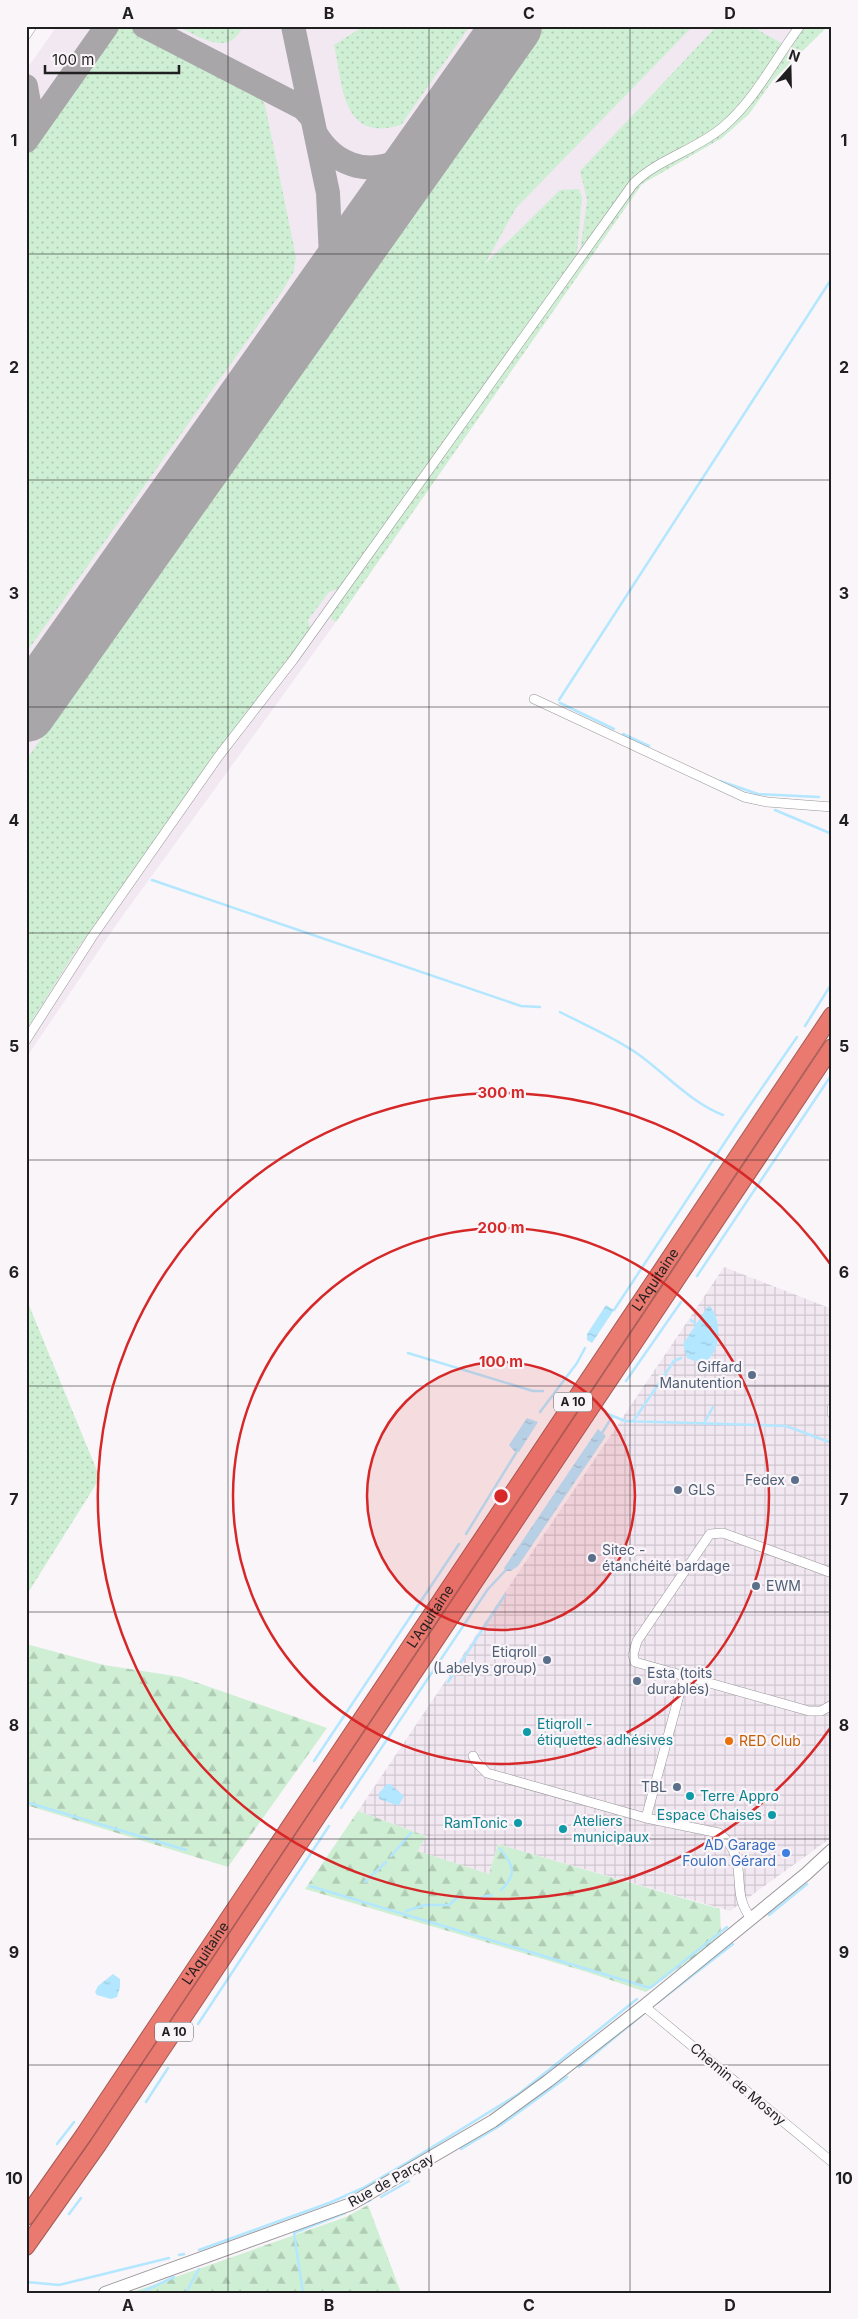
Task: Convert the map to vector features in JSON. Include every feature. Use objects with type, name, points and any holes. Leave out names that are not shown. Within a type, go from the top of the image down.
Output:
[{"type":"highway","name":"L'Aquitaine","points":[[26,2217],[94,2120],[832,1015]]},
{"type":"highway","name":"L'Aquitaine","points":[[26,2247],[104,2137],[832,1047]]},
{"type":"street","points":[[26,35],[32,26]]},
{"type":"street","points":[[26,1040],[92,936],[218,757],[293,660],[633,184],[646,173],[694,147],[729,122],[753,93],[800,26]]},
{"type":"street","points":[[534,698],[744,797],[767,802],[832,807]]},
{"type":"street","points":[[832,1408],[832,1413]]},
{"type":"street","points":[[832,1573],[724,1533],[710,1534],[637,1641],[633,1654],[635,1662],[809,1711],[821,1711],[832,1705]]},
{"type":"street","points":[[646,1818],[684,1676]]},
{"type":"street","points":[[473,1756],[487,1773],[646,1818],[714,1830],[727,1840],[736,1856],[742,1907],[752,1918]]},
{"type":"street","name":"Rue de Parçay","points":[[105,2293],[318,2217],[371,2193],[511,2109],[644,2006],[806,1874],[832,1850]]},
{"type":"street","name":"Chemin de Mosny","points":[[644,2006],[832,2162]]},
{"type":"shaded area","points":[[57,26],[811,26],[749,114],[722,138],[642,184],[336,622],[116,925],[26,1058],[26,70]]},
{"type":"shaded area","points":[[724,1267],[832,1309],[832,1837],[730,1911],[498,1844],[489,1874],[418,1851],[426,1836],[358,1811]]},
{"type":"green space","points":[[114,26],[133,26],[255,90],[260,96],[265,105],[296,257],[294,271],[283,290],[26,653],[26,153]]},
{"type":"green space","points":[[178,26],[243,26],[237,36],[230,41],[222,43],[204,39]]},
{"type":"green space","points":[[364,26],[470,26],[401,125],[382,128],[367,126],[356,118],[349,107],[340,77],[334,45]]},
{"type":"green space","points":[[545,26],[693,26],[516,208],[485,264],[560,190],[579,189],[582,197],[577,252],[566,274],[342,588],[329,592],[308,620],[311,632],[77,949],[26,1030],[26,760]]},
{"type":"green space","points":[[717,26],[751,26],[783,44],[748,96],[730,117],[709,135],[646,170],[580,252],[587,200],[580,171]]},
{"type":"green space","points":[[802,26],[828,26],[773,80],[749,114],[722,138],[642,184],[336,622],[331,619],[330,614],[631,190],[646,176],[731,123]]},
{"type":"green space","points":[[26,1298],[100,1478],[26,1596]]},
{"type":"green space","points":[[26,1644],[104,1665],[181,1677],[327,1728],[228,1867],[26,1805]]},
{"type":"green space","points":[[358,1811],[426,1836],[418,1851],[489,1874],[498,1844],[720,1909],[721,1937],[646,1992],[587,1972],[305,1889]]},
{"type":"green space","points":[[368,2205],[401,2293],[130,2293],[346,2217]]},
{"type":"water","points":[[606,1305],[614,1310],[592,1343],[587,1340],[587,1334]]},
{"type":"water","points":[[708,1306],[710,1306],[717,1319],[718,1341],[708,1360],[694,1361],[687,1358],[683,1344]]},
{"type":"water","points":[[527,1418],[538,1422],[519,1452],[516,1453],[509,1445]]},
{"type":"water","points":[[598,1429],[606,1436],[518,1566],[511,1571],[505,1571],[504,1568]]},
{"type":"water","points":[[387,1784],[390,1784],[404,1796],[399,1805],[379,1799],[379,1793]]},
{"type":"water","points":[[113,1974],[120,1979],[117,1997],[111,1999],[97,1995],[95,1992],[98,1986]]},
{"type":"waterway","points":[[559,700],[832,278]]},
{"type":"waterway","points":[[560,703],[614,729]]},
{"type":"waterway","points":[[623,734],[649,746]]},
{"type":"waterway","points":[[720,781],[758,794],[819,797]]},
{"type":"waterway","points":[[775,810],[832,834]]},
{"type":"waterway","points":[[152,880],[521,1006],[540,1007]]},
{"type":"waterway","points":[[805,1026],[832,983]]},
{"type":"waterway","points":[[560,1012],[629,1048],[649,1062],[689,1096],[723,1115]]},
{"type":"waterway","points":[[614,1310],[797,1037]]},
{"type":"waterway","points":[[697,1276],[832,1074]]},
{"type":"waterway","points":[[626,1381],[681,1302]]},
{"type":"waterway","points":[[691,1320],[696,1324]]},
{"type":"waterway","points":[[540,1412],[577,1363],[585,1348]]},
{"type":"waterway","points":[[408,1353],[533,1391],[543,1391]]},
{"type":"waterway","points":[[634,1420],[674,1361],[681,1358]]},
{"type":"waterway","points":[[704,1423],[713,1407]]},
{"type":"waterway","points":[[608,1414],[625,1421],[786,1426],[832,1443]]},
{"type":"waterway","points":[[602,1433],[612,1417]]},
{"type":"waterway","points":[[466,1534],[516,1453]]},
{"type":"waterway","points":[[314,1761],[459,1544]]},
{"type":"waterway","points":[[341,1808],[488,1589],[505,1571]]},
{"type":"waterway","points":[[448,1682],[505,1595]]},
{"type":"waterway","points":[[26,1802],[186,1850]]},
{"type":"waterway","points":[[198,2024],[329,1826]]},
{"type":"waterway","points":[[391,1856],[411,1833]]},
{"type":"waterway","points":[[500,1849],[508,1859],[512,1869],[510,1879],[501,1890]]},
{"type":"waterway","points":[[365,1882],[386,1862]]},
{"type":"waterway","points":[[769,1915],[807,1884]]},
{"type":"waterway","points":[[310,1886],[650,1988]]},
{"type":"waterway","points":[[482,1897],[492,1895]]},
{"type":"waterway","points":[[406,1911],[425,1905],[449,1905],[459,1896]]},
{"type":"waterway","points":[[650,1988],[727,1927]]},
{"type":"waterway","points":[[657,2003],[733,1944]]},
{"type":"waterway","points":[[199,2250],[329,2203],[363,2188],[520,2093],[637,1999]]},
{"type":"waterway","points":[[579,2067],[642,2015]]},
{"type":"waterway","points":[[146,2102],[168,2068]]},
{"type":"waterway","points":[[461,2149],[501,2125],[567,2077]]},
{"type":"waterway","points":[[57,2144],[74,2122]]},
{"type":"waterway","points":[[381,2197],[409,2181]]},
{"type":"waterway","points":[[69,2214],[81,2198]]},
{"type":"waterway","points":[[363,2204],[371,2200]]},
{"type":"waterway","points":[[303,2293],[294,2233],[345,2213]]},
{"type":"waterway","points":[[179,2255],[184,2254]]},
{"type":"waterway","points":[[27,2282],[59,2285],[169,2258]]},
{"type":"waterway","points":[[186,2293],[199,2269]]},
{"type":"waterway","points":[[140,2293],[174,2277]]},
{"type":"taxiway","points":[[26,141],[107,26]]},
{"type":"taxiway","points":[[144,26],[303,108],[312,118]]},
{"type":"taxiway","points":[[293,26],[328,193],[331,257],[325,292]]},
{"type":"taxiway","points":[[26,86],[31,114],[27,137]]},
{"type":"taxiway","points":[[316,134],[323,144],[341,160],[363,167],[375,167],[399,161],[418,149],[436,134]]},
{"type":"runway","points":[[26,712],[512,26]]},
{"type":"place","name":"Giffard Manutention","points":[[752,1375]]},
{"type":"place","name":"Fedex","points":[[795,1480]]},
{"type":"place","name":"GLS","points":[[678,1490]]},
{"type":"place","name":"Sitec - étanchéité bardage","points":[[592,1558]]},
{"type":"place","name":"EWM","points":[[756,1586]]},
{"type":"place","name":"Etiqroll (Labelys group)","points":[[547,1660]]},
{"type":"place","name":"Esta (toits durables)","points":[[637,1681]]},
{"type":"place","name":"Etiqroll - étiquettes adhésives","points":[[527,1732]]},
{"type":"place","name":"RED Club","points":[[729,1741]]},
{"type":"place","name":"TBL","points":[[677,1787]]},
{"type":"place","name":"Terre Appro","points":[[690,1796]]},
{"type":"place","name":"Espace Chaises","points":[[772,1815]]},
{"type":"place","name":"RamTonic","points":[[518,1823]]},
{"type":"place","name":"Ateliers municipaux","points":[[563,1829]]},
{"type":"place","name":"AD Garage Foulon Gérard","points":[[786,1853]]}]
